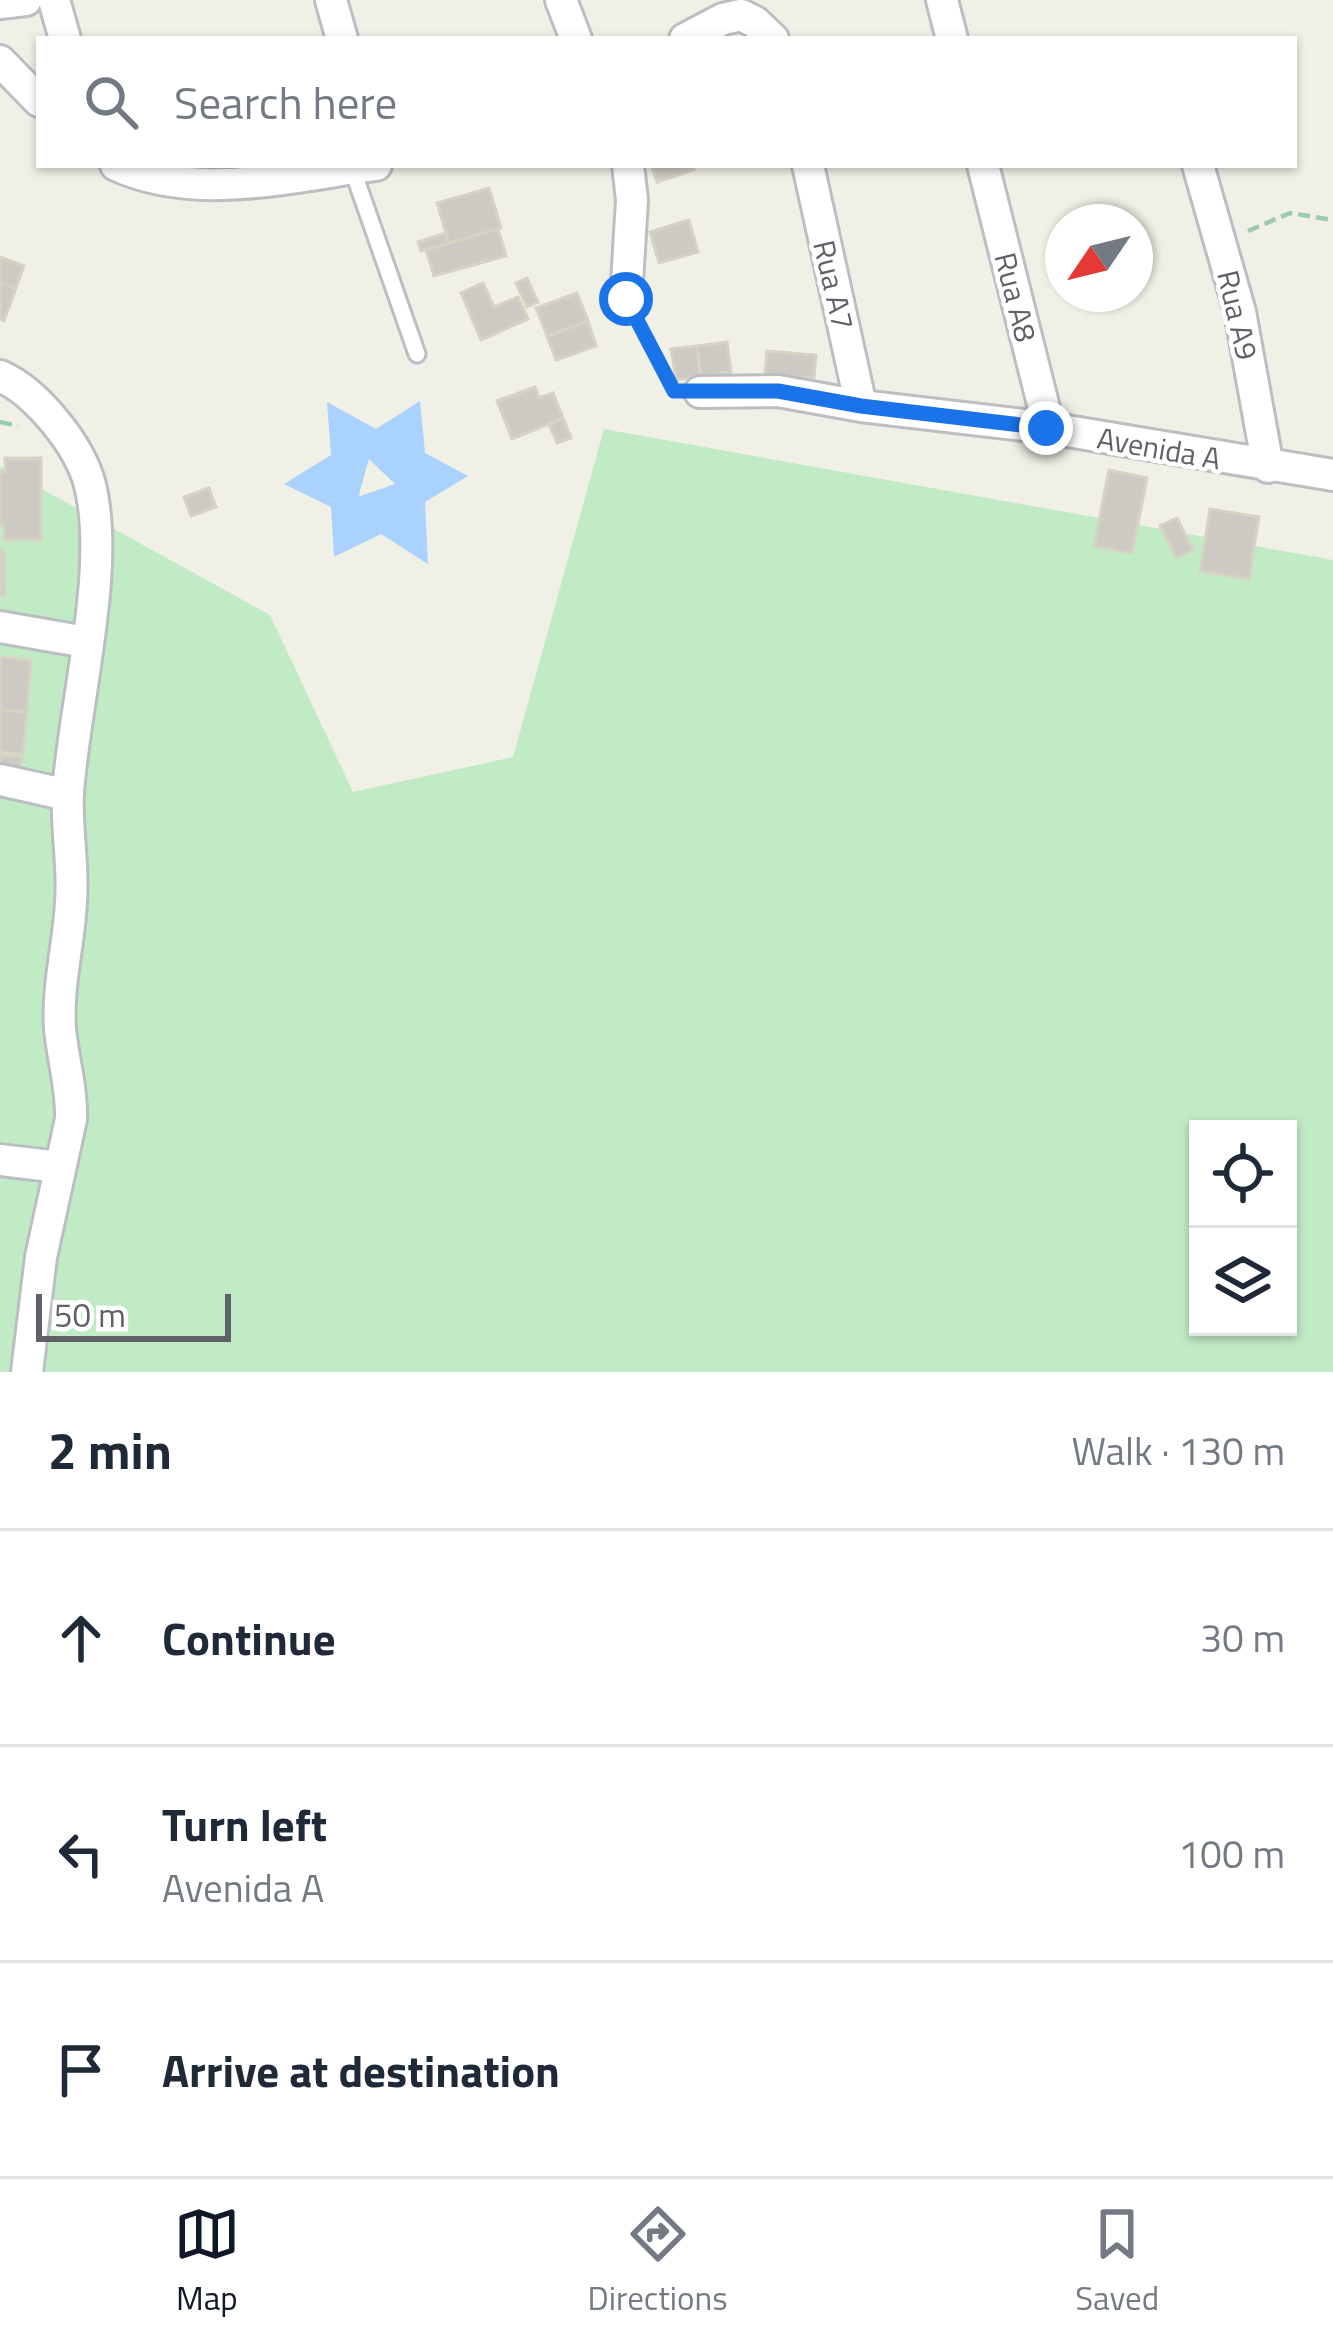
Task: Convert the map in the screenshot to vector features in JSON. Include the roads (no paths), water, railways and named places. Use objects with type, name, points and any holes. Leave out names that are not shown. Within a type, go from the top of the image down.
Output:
[{"type":"street","points":[[0,3],[26,0]]},
{"type":"street","points":[[54,0],[64,36]]},
{"type":"street","points":[[331,0],[341,36]]},
{"type":"street","points":[[561,0],[575,36]]},
{"type":"street","points":[[942,0],[951,36]]},
{"type":"street","points":[[692,36],[740,8],[770,36]]},
{"type":"street","points":[[0,62],[36,98]]},
{"type":"street","points":[[125,168],[162,181],[191,183],[260,182],[351,168]]},
{"type":"street","points":[[626,299],[632,200],[628,168]]},
{"type":"street","name":"Rua A7","points":[[809,168],[861,406]]},
{"type":"street","name":"Rua A8","points":[[984,168],[1049,428]]},
{"type":"street","name":"Rua A9","points":[[1199,168],[1240,312],[1268,467]]},
{"type":"street","points":[[0,376],[50,412],[85,469],[95,544],[68,795],[72,901],[60,1027],[71,1119],[19,1358]]},
{"type":"street","name":"Avenida A","points":[[700,392],[778,391],[861,406],[1049,428],[1333,475]]},
{"type":"street","points":[[0,627],[86,642]]},
{"type":"street","points":[[0,781],[68,795]]},
{"type":"street","points":[[0,1160],[58,1167]]},
{"type":"lane","points":[[365,168],[417,354]]},
{"type":"water","points":[[420,401],[425,453],[468,476],[425,502],[428,564],[381,534],[334,557],[331,507],[284,484],[331,455],[327,402],[376,429]],"holes":[[[369,459],[395,484],[360,496],[359,494]]]}]
